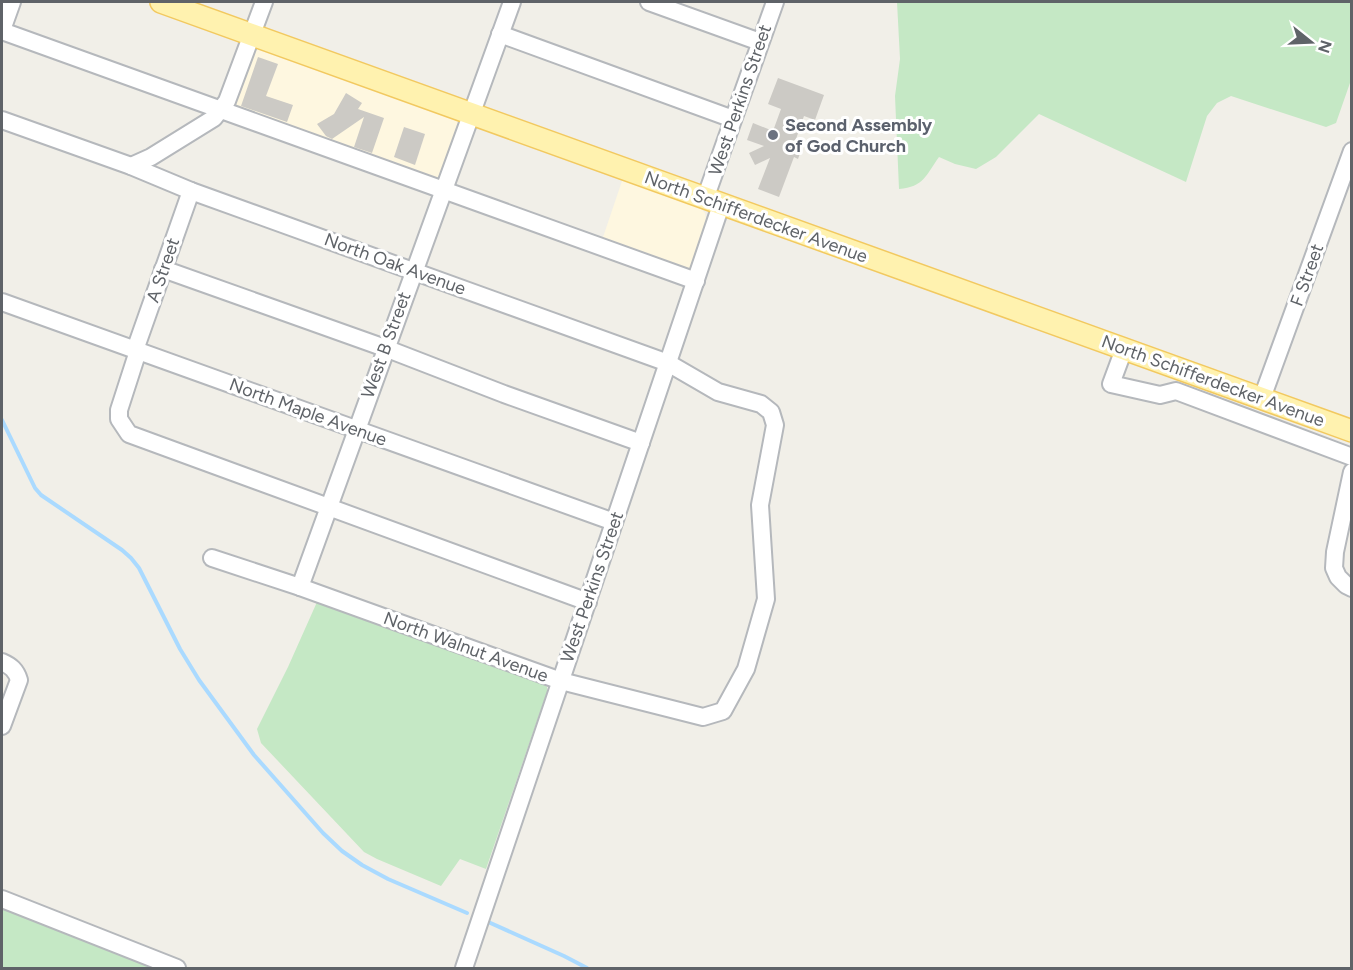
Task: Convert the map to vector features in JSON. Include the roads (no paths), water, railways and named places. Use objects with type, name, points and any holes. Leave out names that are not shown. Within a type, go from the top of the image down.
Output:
[{"type":"main road","name":"North Schifferdecker Avenue","points":[[160,2],[1352,431]]},
{"type":"street","points":[[12,2],[2,30],[696,281]]},
{"type":"street","points":[[131,166],[151,157],[214,118],[221,110],[227,101],[264,2]]},
{"type":"street","name":"West B Street","points":[[300,587],[512,2]]},
{"type":"street","points":[[649,2],[760,42]]},
{"type":"street","name":"West Perkins Street","points":[[464,969],[696,281],[733,119],[775,2]]},
{"type":"street","points":[[500,34],[733,119]]},
{"type":"street","name":"North Oak Avenue","points":[[2,120],[131,166],[190,191],[668,363],[718,392],[761,404],[771,412],[775,425],[760,505],[766,599],[746,669],[723,711]]},
{"type":"street","name":"F Street","points":[[1262,398],[1352,151]]},
{"type":"street","name":"A Street","points":[[190,191],[119,410],[119,419],[129,434],[588,602]]},
{"type":"street","points":[[163,270],[385,348],[641,443]]},
{"type":"street","name":"North Maple Avenue","points":[[2,302],[614,522]]},
{"type":"street","points":[[1124,349],[1111,384],[1160,395],[1176,391],[1352,457]]},
{"type":"street","points":[[1352,472],[1347,524],[1335,552],[1334,568],[1338,577],[1352,588]]},
{"type":"street","name":"North Walnut Avenue","points":[[212,558],[300,587],[561,681],[703,717],[723,711]]},
{"type":"street","points":[[2,662],[13,668],[19,680],[2,726]]},
{"type":"street","points":[[2,899],[167,967]]},
{"type":"waterway","points":[[2,420],[35,488],[41,495],[122,550],[139,568],[180,649],[199,680],[254,755],[323,833],[342,851],[362,865],[388,879],[467,913]]},
{"type":"waterway","points":[[486,921],[587,968]]},
{"type":"place","name":"Second Assembly of God Church","points":[[773,135]]}]
